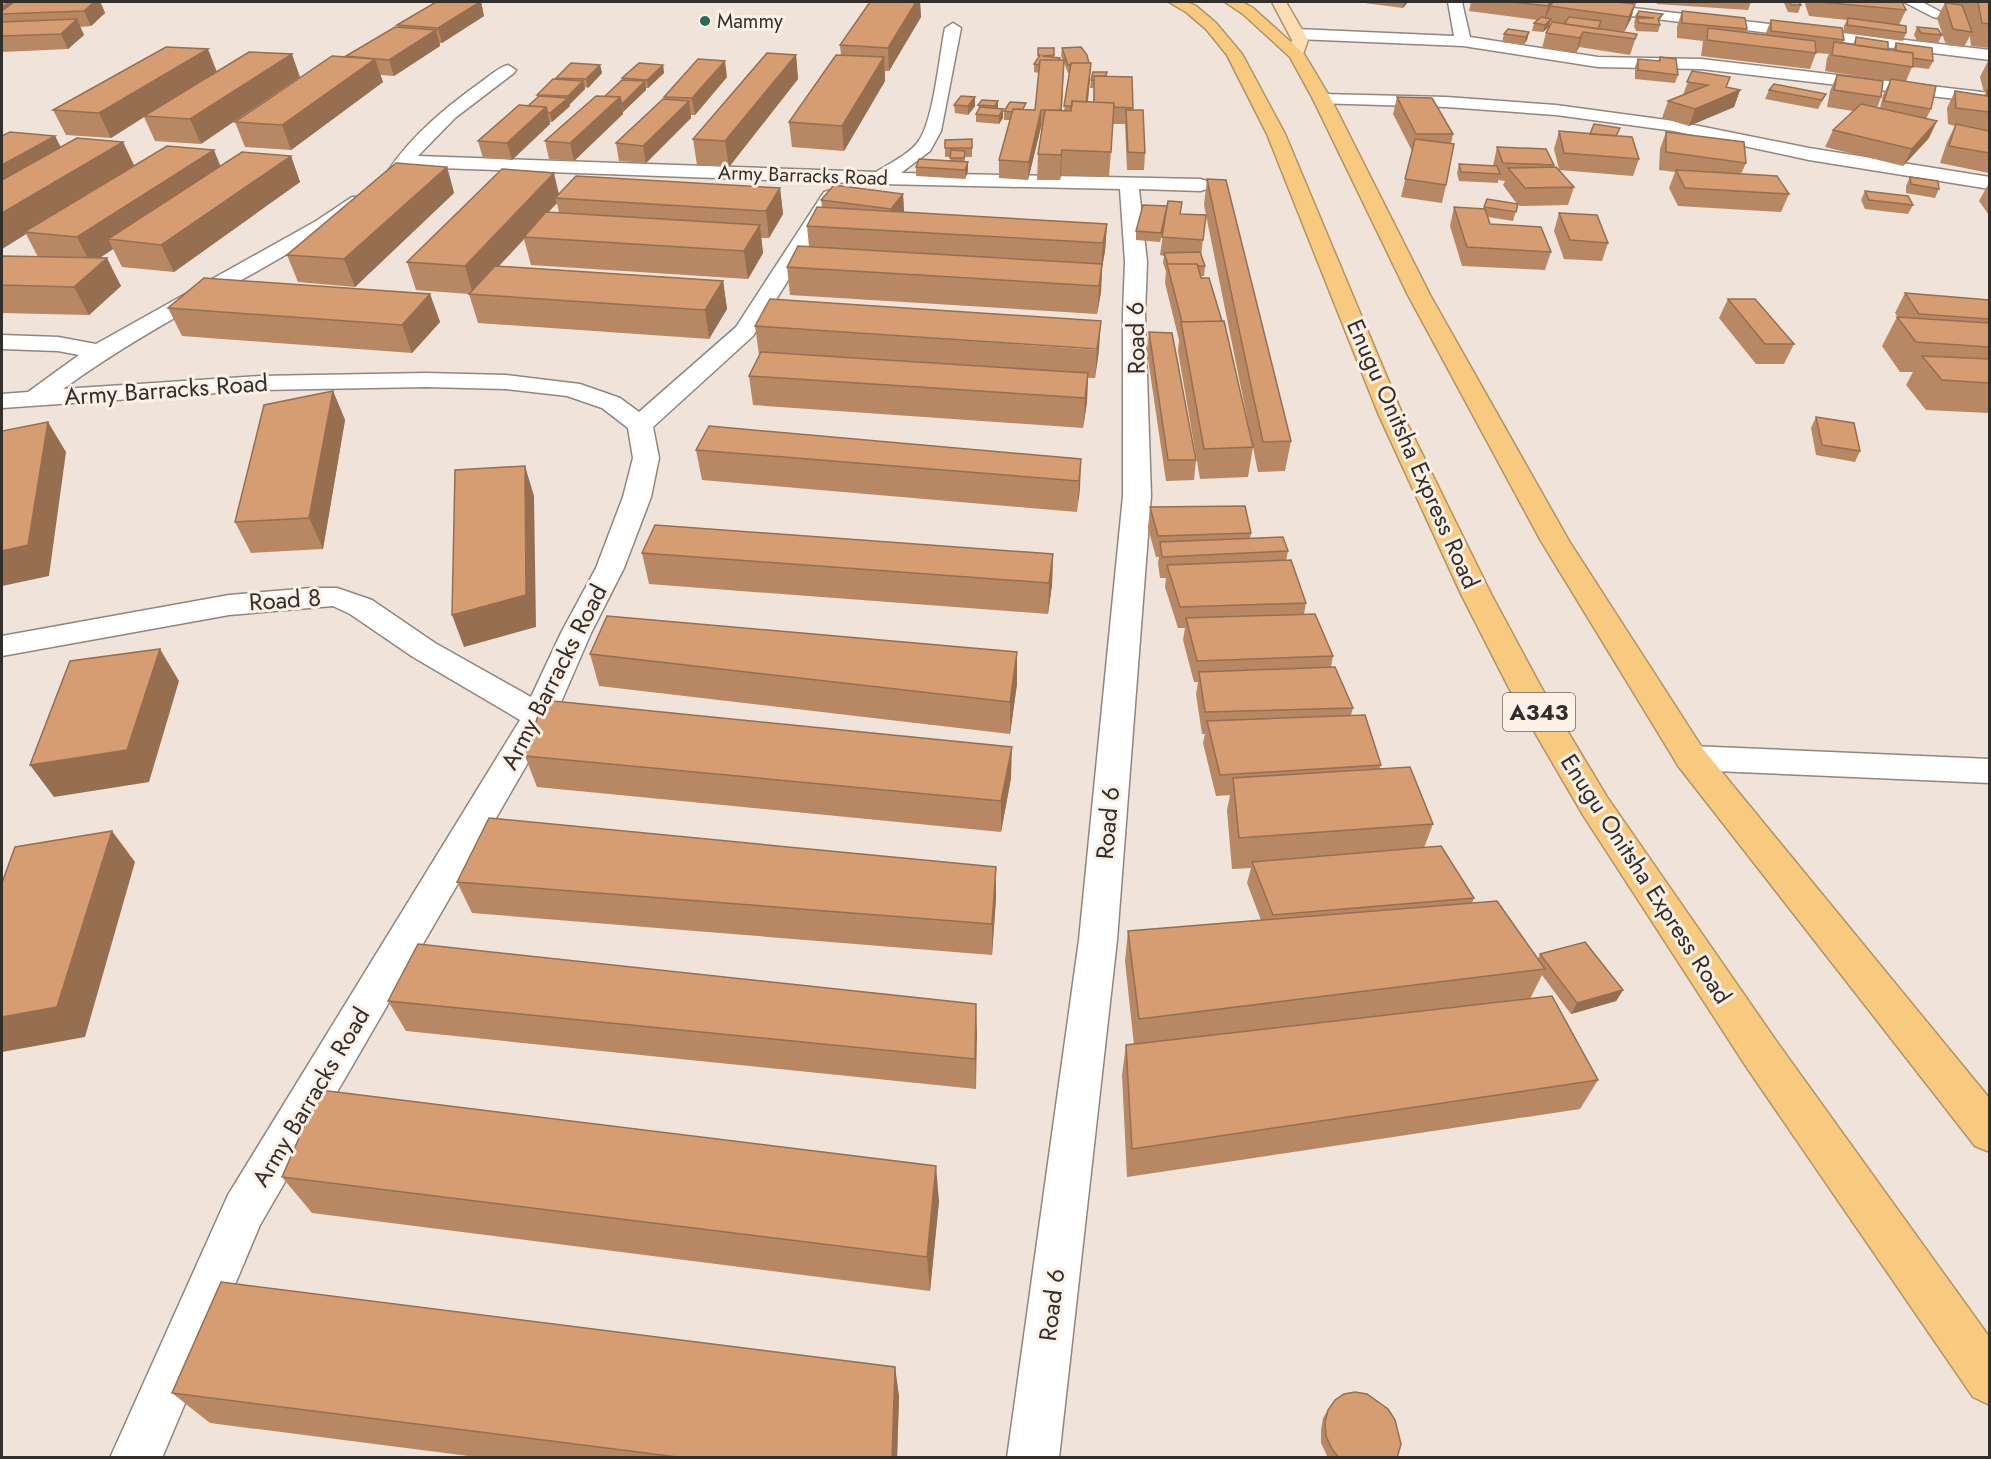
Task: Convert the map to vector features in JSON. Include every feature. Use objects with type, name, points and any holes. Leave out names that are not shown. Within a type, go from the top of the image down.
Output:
[{"type":"highway","name":"Enugu Onitsha Express Road","points":[[1176,2],[1191,9],[1211,26],[1234,54],[1276,134],[1390,413],[1476,594],[1525,688],[1595,806],[1755,1045],[1989,1380]]},
{"type":"highway","points":[[1232,2],[1296,44],[1419,295],[1555,541],[1691,758],[1989,1132]]},
{"type":"main road","points":[[1279,2],[1296,44]]},
{"type":"street","points":[[1455,2],[1463,41]]},
{"type":"street","points":[[1550,2],[1615,6],[1989,55]]},
{"type":"street","points":[[1911,2],[1938,14]]},
{"type":"street","points":[[880,177],[913,156],[927,142],[934,125],[953,28]]},
{"type":"street","points":[[1296,44],[1463,41],[1598,62],[1701,64],[1989,98]]},
{"type":"street","points":[[1960,52],[1971,96]]},
{"type":"street","name":"Army Barracks Road","points":[[35,398],[99,352],[323,225],[380,186],[452,113],[508,70]]},
{"type":"street","points":[[1322,99],[1446,102],[1556,110],[1674,126],[1809,154],[1989,183]]},
{"type":"street","name":"Army Barracks Road","points":[[407,161],[1128,185],[1200,185]]},
{"type":"street","points":[[640,425],[745,332],[844,175]]},
{"type":"street","name":"Road 6","points":[[1033,1458],[1098,940],[1137,496],[1134,314],[1136,262],[1128,185]]},
{"type":"street","points":[[2,342],[58,344],[99,352]]},
{"type":"street","name":"Army Barracks Road","points":[[2,401],[334,381],[506,382],[571,390],[611,403],[640,425],[646,458],[637,497],[610,568],[576,633],[539,716],[244,1210],[136,1458]]},
{"type":"street","name":"Road 8","points":[[2,646],[230,605],[311,597],[337,597],[361,607],[424,650],[539,716]]},
{"type":"street","points":[[1691,758],[1989,771]]},
{"type":"building","points":[[14,2],[94,2],[84,11],[2,14],[2,11]]},
{"type":"building","points":[[436,2],[480,2],[438,28],[397,25]]},
{"type":"building","points":[[870,2],[916,2],[888,48],[840,45]]},
{"type":"building","points":[[1513,2],[1550,2],[1548,6]]},
{"type":"building","points":[[1553,2],[1635,4],[1629,17],[1550,6]]},
{"type":"building","points":[[1789,2],[1799,2],[1801,5],[1791,5]]},
{"type":"building","points":[[1820,2],[1902,2],[1906,10]]},
{"type":"building","points":[[1978,2],[1989,2],[1989,24],[1982,23]]},
{"type":"building","points":[[1945,3],[1962,5],[1972,32],[1953,29]]},
{"type":"building","points":[[1639,11],[1663,14],[1658,19],[1660,25],[1639,23],[1637,18],[1654,18],[1636,16]]},
{"type":"building","points":[[1682,11],[1745,18],[1747,29],[1682,23]]},
{"type":"building","points":[[1541,17],[1551,19],[1545,25],[1534,23]]},
{"type":"building","points":[[1569,17],[1601,21],[1598,29],[1564,24]]},
{"type":"building","points":[[1848,18],[1906,26],[1906,33],[1847,25]]},
{"type":"building","points":[[77,19],[61,34],[2,36],[2,22]]},
{"type":"building","points":[[1771,20],[1842,28],[1844,40],[1771,31]]},
{"type":"building","points":[[1552,22],[1637,34],[1635,39],[1583,32],[1580,38],[1546,33]]},
{"type":"building","points":[[395,27],[436,30],[389,60],[346,56]]},
{"type":"building","points":[[1917,27],[1938,29],[1942,35],[1921,33]]},
{"type":"building","points":[[1708,28],[1815,41],[1816,53],[1707,40]]},
{"type":"building","points":[[1508,29],[1529,32],[1526,37],[1504,34]]},
{"type":"building","points":[[1856,37],[1888,42],[1888,50],[1855,45]]},
{"type":"building","points":[[1834,42],[1913,53],[1913,67],[1832,55]]},
{"type":"building","points":[[1896,43],[1932,48],[1933,61],[1913,58],[1913,53],[1896,51]]},
{"type":"building","points":[[166,47],[208,49],[99,113],[53,110]]},
{"type":"building","points":[[1081,47],[1089,63],[1068,65],[1062,48]]},
{"type":"building","points":[[1038,48],[1054,48],[1054,55],[1042,56],[1060,58],[1059,60],[1040,60],[1039,65],[1034,64],[1040,55],[1038,55]]},
{"type":"building","points":[[249,52],[292,54],[190,119],[144,116]]},
{"type":"building","points":[[767,53],[796,55],[725,141],[693,139]]},
{"type":"building","points":[[836,55],[884,57],[842,126],[789,122]]},
{"type":"building","points":[[332,56],[375,59],[282,125],[235,122]]},
{"type":"building","points":[[1660,57],[1676,59],[1678,75],[1638,70],[1638,59],[1660,61]]},
{"type":"building","points":[[698,59],[725,61],[692,98],[664,97]]},
{"type":"building","points":[[1040,60],[1064,60],[1061,110],[1041,110],[1029,162],[999,160],[1013,109],[1035,110]]},
{"type":"building","points":[[571,63],[600,65],[586,79],[556,78]]},
{"type":"building","points":[[639,63],[663,65],[647,80],[622,78]]},
{"type":"building","points":[[1071,63],[1091,63],[1086,102],[1072,101],[1072,106],[1064,106]]},
{"type":"building","points":[[1692,71],[1730,77],[1726,87],[1740,90],[1695,109],[1668,101],[1708,85],[1687,82]]},
{"type":"building","points":[[1093,72],[1107,72],[1106,76],[1094,76],[1094,80],[1091,80]]},
{"type":"building","points":[[1837,75],[1883,81],[1881,97],[1834,90]]},
{"type":"building","points":[[1094,76],[1132,77],[1133,108],[1114,107],[1114,103],[1094,102]]},
{"type":"building","points":[[553,79],[583,81],[568,96],[537,95]]},
{"type":"building","points":[[1891,79],[1936,86],[1931,109],[1884,101]]},
{"type":"building","points":[[622,80],[645,81],[622,104],[620,97],[605,96]]},
{"type":"building","points":[[1774,84],[1826,94],[1822,100],[1769,90]]},
{"type":"building","points":[[1987,90],[1989,90],[1989,112],[1956,108],[1955,91],[1988,96]]},
{"type":"building","points":[[539,96],[568,98],[548,113],[546,107],[528,106]]},
{"type":"building","points":[[596,96],[620,97],[570,143],[545,141]]},
{"type":"building","points":[[961,96],[975,97],[968,106],[954,105]]},
{"type":"building","points":[[1397,97],[1432,98],[1453,134],[1416,134]]},
{"type":"building","points":[[663,99],[689,101],[643,146],[616,143]]},
{"type":"building","points":[[982,100],[998,101],[995,106],[978,105]]},
{"type":"building","points":[[1072,101],[1114,103],[1111,152],[1062,150],[1061,155],[1038,154],[1045,110],[1071,111]]},
{"type":"building","points":[[1010,102],[1026,103],[1023,109],[1013,109],[1012,112],[1004,111]]},
{"type":"building","points":[[1861,104],[1937,121],[1912,149],[1833,130]]},
{"type":"building","points":[[519,105],[546,107],[507,143],[478,141]]},
{"type":"building","points":[[980,107],[1003,109],[999,116],[976,114]]},
{"type":"building","points":[[1126,110],[1143,110],[1145,153],[1128,152]]},
{"type":"building","points":[[1594,124],[1620,128],[1616,136],[1590,134]]},
{"type":"building","points":[[1956,124],[1989,131],[1989,153],[1949,146]]},
{"type":"building","points":[[1559,131],[1632,137],[1639,159],[1564,153]]},
{"type":"building","points":[[10,132],[55,136],[2,165],[2,136]]},
{"type":"building","points":[[1666,132],[1744,142],[1746,163],[1666,152]]},
{"type":"building","points":[[77,138],[123,142],[2,213],[2,180]]},
{"type":"building","points":[[972,139],[972,148],[945,148],[945,140]]},
{"type":"building","points":[[1415,139],[1454,144],[1446,185],[1405,179]]},
{"type":"building","points":[[167,146],[214,150],[77,237],[24,232]]},
{"type":"building","points":[[1497,147],[1546,149],[1554,165],[1503,163]]},
{"type":"building","points":[[951,150],[965,151],[964,158],[950,158]]},
{"type":"building","points":[[242,152],[291,156],[161,245],[108,239]]},
{"type":"building","points":[[919,159],[968,162],[965,170],[916,167]]},
{"type":"building","points":[[396,163],[447,167],[344,259],[287,255]]},
{"type":"building","points":[[1459,164],[1497,166],[1500,174],[1461,172]]},
{"type":"building","points":[[1556,167],[1574,187],[1525,188],[1508,168]]},
{"type":"building","points":[[502,169],[554,173],[465,266],[407,262]]},
{"type":"building","points":[[1676,170],[1777,176],[1789,194],[1685,188]]},
{"type":"building","points":[[576,176],[780,188],[766,211],[555,198]]},
{"type":"building","points":[[1910,177],[1938,181],[1939,189],[1911,184]]},
{"type":"building","points":[[1207,179],[1226,180],[1291,441],[1263,442]]},
{"type":"building","points":[[834,185],[903,194],[891,209],[821,200]]},
{"type":"building","points":[[1865,191],[1908,196],[1913,205],[1869,200]]},
{"type":"building","points":[[1487,199],[1518,204],[1516,212],[1484,207]]},
{"type":"building","points":[[1168,201],[1182,202],[1180,214],[1206,215],[1203,240],[1162,237]]},
{"type":"building","points":[[1143,205],[1167,206],[1161,233],[1136,231]]},
{"type":"building","points":[[817,207],[1107,224],[1103,243],[807,226]]},
{"type":"building","points":[[1454,207],[1485,209],[1490,224],[1541,227],[1551,252],[1467,247]]},
{"type":"building","points":[[546,212],[760,225],[744,251],[524,237]]},
{"type":"building","points":[[1559,213],[1597,215],[1608,243],[1570,240]]},
{"type":"building","points":[[798,246],[1102,264],[1099,286],[787,267]]},
{"type":"building","points":[[1200,252],[1205,266],[1168,264],[1164,253]]},
{"type":"building","points":[[2,256],[107,258],[74,287],[2,285]]},
{"type":"building","points":[[1167,264],[1197,264],[1201,278],[1209,278],[1222,321],[1182,322]]},
{"type":"building","points":[[495,266],[723,281],[705,310],[469,294]]},
{"type":"building","points":[[204,278],[430,294],[402,325],[168,308]]},
{"type":"building","points":[[1905,293],[1989,300],[1989,319],[1919,314]]},
{"type":"building","points":[[770,299],[1101,321],[1097,349],[755,326]]},
{"type":"building","points":[[1728,299],[1755,299],[1794,344],[1765,344]]},
{"type":"building","points":[[1897,317],[1989,323],[1989,347],[1916,342]]},
{"type":"building","points":[[1224,321],[1253,447],[1204,449],[1181,322]]},
{"type":"building","points":[[1149,332],[1172,333],[1196,460],[1168,460]]},
{"type":"building","points":[[761,352],[1088,373],[1085,398],[749,376]]},
{"type":"building","points":[[1922,356],[1989,359],[1989,383],[1942,380]]},
{"type":"building","points":[[333,391],[309,518],[235,522],[264,405]]},
{"type":"building","points":[[1816,417],[1854,423],[1860,451],[1822,445]]},
{"type":"building","points":[[48,422],[28,545],[2,551],[2,431]]},
{"type":"building","points":[[709,426],[1081,459],[1079,481],[696,450]]},
{"type":"building","points":[[525,466],[526,595],[452,615],[455,470]]},
{"type":"building","points":[[1245,506],[1251,533],[1158,536],[1150,507]]},
{"type":"building","points":[[655,525],[1053,554],[1049,583],[642,553]]},
{"type":"building","points":[[1283,537],[1288,551],[1162,557],[1160,542]]},
{"type":"building","points":[[1291,560],[1306,603],[1180,607],[1167,565]]},
{"type":"building","points":[[1315,614],[1333,656],[1197,661],[1186,618]]},
{"type":"building","points":[[607,616],[1017,652],[1010,702],[590,654]]},
{"type":"building","points":[[160,649],[127,750],[30,765],[70,661]]},
{"type":"building","points":[[1335,667],[1353,708],[1205,712],[1199,672]]},
{"type":"building","points":[[543,700],[1012,747],[1001,801],[525,756]]},
{"type":"building","points":[[1365,715],[1381,765],[1220,775],[1207,721]]},
{"type":"building","points":[[1410,767],[1433,824],[1239,838],[1233,778]]},
{"type":"building","points":[[489,818],[996,867],[992,924],[457,882]]},
{"type":"building","points":[[112,831],[57,1007],[2,1017],[2,883],[15,847]]},
{"type":"building","points":[[1441,846],[1474,898],[1273,915],[1252,862]]},
{"type":"building","points":[[1497,901],[1545,969],[1139,1019],[1128,931]]},
{"type":"building","points":[[1585,942],[1623,990],[1577,1003],[1540,954]]},
{"type":"building","points":[[418,944],[976,1004],[975,1059],[388,1001]]},
{"type":"building","points":[[1552,996],[1598,1080],[1132,1149],[1126,1045]]},
{"type":"building","points":[[320,1090],[936,1166],[927,1257],[282,1177]]},
{"type":"building","points":[[221,1282],[895,1367],[892,1458],[685,1458],[172,1393]]},
{"type":"building","points":[[1355,1392],[1367,1394],[1388,1409],[1395,1420],[1401,1444],[1397,1458],[1339,1458],[1332,1449],[1326,1436],[1325,1422],[1328,1410],[1335,1400],[1344,1394]]},
{"type":"place","name":"Mammy","points":[[705,21]]}]
